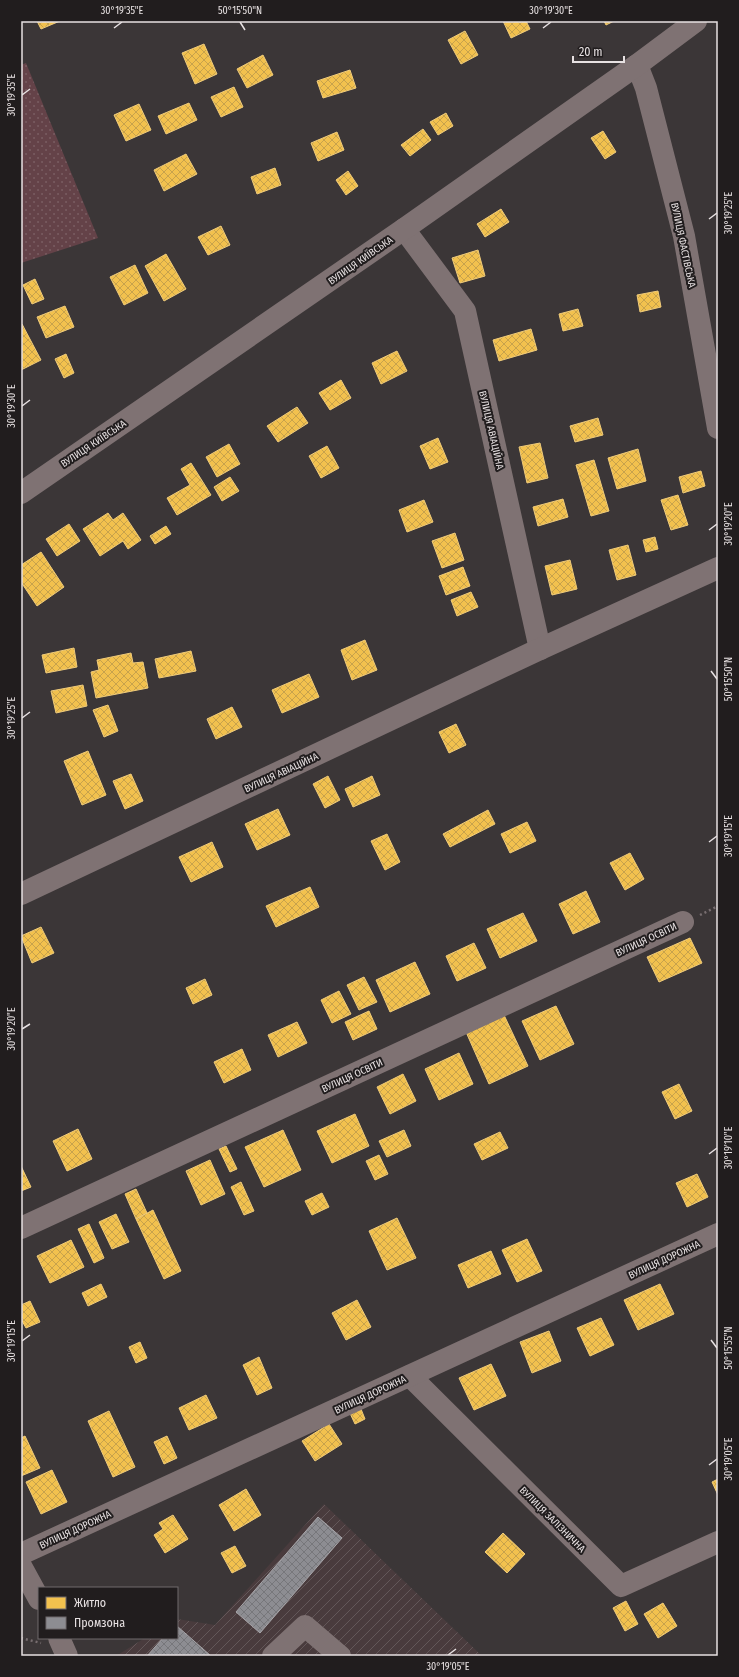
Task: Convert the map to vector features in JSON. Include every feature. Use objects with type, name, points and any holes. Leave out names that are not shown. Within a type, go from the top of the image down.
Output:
[{"type":"street","name":"ВУЛИЦЯ КИЇВСЬКА","points":[[21,493],[404,229],[637,65],[685,24]]},
{"type":"street","name":"ВУЛИЦЯ ФАСТІВСЬКА","points":[[637,65],[646,88],[684,236],[718,428]]},
{"type":"street","name":"ВУЛИЦЯ АВІАЦІЙНА","points":[[404,229],[465,311],[540,649]]},
{"type":"street","name":"ВУЛИЦЯ АВІАЦІЙНА","points":[[21,894],[540,649],[718,568]]},
{"type":"street","name":"ВУЛИЦЯ ОСВІТИ","points":[[21,1228],[683,922]]},
{"type":"street","name":"ВУЛИЦЯ ДОРОЖНА","points":[[21,1554],[718,1234]]},
{"type":"street","name":"ВУЛИЦЯ ЗАЛІЗНИЧНА","points":[[410,1376],[620,1586],[718,1542]]},
{"type":"street","points":[[23,1577],[38,1598]]},
{"type":"street","points":[[273,1656],[305,1626],[340,1656]]},
{"type":"street","points":[[59,1639],[67,1656]]},
{"type":"shaded area","points":[[26,63],[98,238],[21,263],[21,65]]},
{"type":"shaded area","points":[[324,1504],[482,1656],[116,1656],[143,1639],[178,1639],[178,1619],[215,1625]]},
{"type":"building: Житло","points":[[37,21],[60,21],[41,29]]},
{"type":"building: Житло","points":[[503,21],[526,21],[530,29],[511,38]]},
{"type":"building: Житло","points":[[604,21],[614,21],[606,25]]},
{"type":"building: Житло","points":[[465,31],[478,55],[461,64],[448,40]]},
{"type":"building: Житло","points":[[204,44],[217,74],[195,84],[182,53]]},
{"type":"building: Житло","points":[[263,55],[273,75],[247,88],[237,69]]},
{"type":"building: Житло","points":[[350,70],[356,88],[323,98],[317,81]]},
{"type":"building: Житло","points":[[234,87],[243,107],[221,117],[211,97]]},
{"type":"building: Житло","points":[[189,103],[197,120],[166,134],[158,116]]},
{"type":"building: Житло","points":[[139,104],[151,130],[126,141],[114,115]]},
{"type":"building: Житло","points":[[446,113],[453,126],[438,135],[430,122]]},
{"type":"building: Житло","points":[[423,129],[431,140],[410,156],[401,145]]},
{"type":"building: Житло","points":[[603,131],[616,152],[605,159],[591,138]]},
{"type":"building: Житло","points":[[337,132],[344,150],[318,161],[311,143]]},
{"type":"building: Житло","points":[[186,154],[197,174],[164,191],[154,170]]},
{"type":"building: Житло","points":[[275,168],[281,185],[257,194],[251,177]]},
{"type":"building: Житло","points":[[348,171],[358,186],[346,195],[336,180]]},
{"type":"building: Житло","points":[[501,209],[509,222],[485,237],[477,224]]},
{"type":"building: Житло","points":[[221,226],[230,245],[208,255],[198,237]]},
{"type":"building: Житло","points":[[478,250],[485,276],[460,283],[452,258]]},
{"type":"building: Житло","points":[[166,254],[186,289],[164,301],[145,266]]},
{"type":"building: Житло","points":[[135,265],[148,293],[124,305],[110,277]]},
{"type":"building: Житло","points":[[35,279],[44,299],[32,304],[23,285]]},
{"type":"building: Житло","points":[[658,291],[661,307],[640,312],[637,295]]},
{"type":"building: Житло","points":[[65,306],[74,327],[46,338],[37,317]]},
{"type":"building: Житло","points":[[578,309],[583,326],[563,331],[559,314]]},
{"type":"building: Житло","points":[[22,324],[41,360],[21,370],[21,325]]},
{"type":"building: Житло","points":[[531,329],[537,350],[499,361],[493,340]]},
{"type":"building: Житло","points":[[397,351],[407,371],[381,384],[372,363]]},
{"type":"building: Житло","points":[[66,354],[74,373],[64,378],[55,359]]},
{"type":"building: Житло","points":[[341,380],[351,398],[330,410],[319,393]]},
{"type":"building: Житло","points":[[297,407],[308,423],[278,442],[267,426]]},
{"type":"building: Житло","points":[[598,418],[603,435],[575,442],[570,426]]},
{"type":"building: Житло","points":[[438,438],[448,462],[430,469],[420,446]]},
{"type":"building: Житло","points":[[540,443],[548,478],[527,483],[519,447]]},
{"type":"building: Житло","points":[[229,444],[240,464],[217,477],[206,457]]},
{"type":"building: Житло","points":[[327,446],[339,468],[321,478],[309,456]]},
{"type":"building: Житло","points":[[638,449],[646,481],[617,489],[608,458]]},
{"type":"building: Житло","points":[[594,460],[609,511],[591,516],[576,465]]},
{"type":"building: Житло","points":[[191,463],[211,495],[177,515],[167,498],[190,485],[181,469]]},
{"type":"building: Житло","points":[[701,471],[705,486],[683,493],[679,477]]},
{"type":"building: Житло","points":[[230,477],[239,491],[222,501],[214,487]]},
{"type":"building: Житло","points":[[678,495],[688,525],[671,530],[661,500]]},
{"type":"building: Житло","points":[[563,499],[568,517],[538,526],[533,507]]},
{"type":"building: Житло","points":[[424,500],[433,522],[407,532],[399,510]]},
{"type":"building: Житло","points":[[108,513],[113,520],[123,513],[141,540],[128,549],[123,541],[100,556],[83,529]]},
{"type":"building: Житло","points":[[69,524],[80,541],[57,556],[46,539]]},
{"type":"building: Житло","points":[[166,526],[171,534],[155,544],[150,536]]},
{"type":"building: Житло","points":[[455,533],[464,560],[442,568],[432,541]]},
{"type":"building: Житло","points":[[655,537],[658,549],[646,552],[643,540]]},
{"type":"building: Житло","points":[[628,545],[636,575],[617,580],[609,550]]},
{"type":"building: Житло","points":[[41,552],[64,587],[37,606],[21,582],[21,565]]},
{"type":"building: Житло","points":[[570,560],[577,589],[552,595],[545,566]]},
{"type":"building: Житло","points":[[463,567],[470,586],[446,595],[439,576]]},
{"type":"building: Житло","points":[[471,592],[478,607],[457,616],[451,600]]},
{"type":"building: Житло","points":[[365,640],[377,670],[352,680],[341,650]]},
{"type":"building: Житло","points":[[74,648],[77,667],[46,673],[42,655]]},
{"type":"building: Житло","points":[[191,651],[196,671],[159,678],[155,659]]},
{"type":"building: Житло","points":[[131,653],[133,663],[143,662],[148,688],[96,698],[91,672],[99,670],[97,660]]},
{"type":"building: Житло","points":[[309,674],[319,697],[282,713],[272,690]]},
{"type":"building: Житло","points":[[83,685],[87,706],[56,713],[51,691]]},
{"type":"building: Житло","points":[[108,705],[118,731],[104,737],[93,710]]},
{"type":"building: Житло","points":[[232,707],[242,727],[216,739],[207,719]]},
{"type":"building: Житло","points":[[456,724],[466,745],[449,753],[439,732]]},
{"type":"building: Житло","points":[[88,751],[106,795],[82,805],[64,761]]},
{"type":"building: Житло","points":[[131,774],[143,801],[125,809],[113,781]]},
{"type":"building: Житло","points":[[328,776],[340,800],[325,808],[313,784]]},
{"type":"building: Житло","points":[[372,776],[380,795],[353,807],[345,789]]},
{"type":"building: Житло","points":[[278,809],[290,835],[257,850],[245,824]]},
{"type":"building: Житло","points":[[488,810],[495,824],[450,847],[443,834]]},
{"type":"building: Житло","points":[[527,822],[536,841],[510,853],[501,834]]},
{"type":"building: Житло","points":[[387,834],[400,862],[385,870],[371,841]]},
{"type":"building: Житло","points":[[212,842],[223,867],[191,882],[179,857]]},
{"type":"building: Житло","points":[[630,853],[644,879],[625,890],[610,863]]},
{"type":"building: Житло","points":[[310,887],[319,907],[276,927],[266,906]]},
{"type":"building: Житло","points":[[586,891],[600,922],[573,934],[559,904]]},
{"type":"building: Житло","points":[[523,913],[537,941],[500,958],[487,929]]},
{"type":"building: Житло","points":[[41,927],[54,953],[32,963],[21,936]]},
{"type":"building: Житло","points":[[690,938],[702,963],[659,982],[647,957]]},
{"type":"building: Житло","points":[[474,943],[486,968],[457,981],[446,956]]},
{"type":"building: Житло","points":[[415,962],[430,994],[390,1012],[376,980]]},
{"type":"building: Житло","points":[[364,977],[377,1002],[359,1010],[347,985]]},
{"type":"building: Житло","points":[[205,979],[212,995],[193,1004],[186,988]]},
{"type":"building: Житло","points":[[339,991],[351,1014],[332,1023],[321,1000]]},
{"type":"building: Житло","points":[[556,1006],[574,1044],[540,1060],[522,1021]]},
{"type":"building: Житло","points":[[369,1011],[377,1029],[353,1040],[345,1022]]},
{"type":"building: Житло","points":[[504,1015],[528,1066],[489,1084],[466,1032]]},
{"type":"building: Житло","points":[[297,1022],[307,1043],[278,1057],[268,1035]]},
{"type":"building: Житло","points":[[242,1049],[251,1070],[224,1083],[214,1062]]},
{"type":"building: Житло","points":[[459,1053],[473,1084],[439,1100],[425,1069]]},
{"type":"building: Житло","points":[[403,1074],[416,1101],[390,1114],[377,1087]]},
{"type":"building: Житло","points":[[679,1084],[692,1111],[675,1119],[662,1092]]},
{"type":"building: Житло","points":[[355,1114],[369,1146],[332,1163],[317,1131]]},
{"type":"building: Житло","points":[[78,1129],[92,1159],[67,1171],[53,1141]]},
{"type":"building: Житло","points":[[283,1130],[301,1170],[264,1187],[245,1147]]},
{"type":"building: Житло","points":[[404,1130],[411,1146],[387,1157],[379,1141]]},
{"type":"building: Житло","points":[[500,1132],[508,1148],[482,1160],[474,1144]]},
{"type":"building: Житло","points":[[226,1146],[237,1169],[230,1172],[219,1149]]},
{"type":"building: Житло","points":[[379,1155],[388,1174],[375,1180],[366,1161]]},
{"type":"building: Житло","points":[[210,1160],[225,1194],[201,1205],[186,1171]]},
{"type":"building: Житло","points":[[21,1166],[31,1187],[21,1191]]},
{"type":"building: Житло","points":[[697,1174],[708,1197],[687,1207],[676,1183]]},
{"type":"building: Житло","points":[[241,1182],[254,1211],[244,1215],[231,1187]]},
{"type":"building: Житло","points":[[136,1189],[147,1213],[136,1219],[125,1194]]},
{"type":"building: Житло","points":[[322,1193],[329,1207],[312,1215],[305,1201]]},
{"type":"building: Житло","points":[[153,1210],[181,1271],[164,1279],[136,1219]]},
{"type":"building: Житло","points":[[116,1214],[129,1242],[112,1249],[99,1222]]},
{"type":"building: Житло","points":[[397,1218],[416,1258],[387,1270],[369,1231]]},
{"type":"building: Житло","points":[[89,1224],[104,1258],[94,1263],[78,1229]]},
{"type":"building: Житло","points":[[527,1239],[542,1271],[517,1282],[502,1250]]},
{"type":"building: Житло","points":[[71,1240],[84,1267],[50,1283],[37,1256]]},
{"type":"building: Житло","points":[[491,1251],[501,1274],[468,1288],[458,1265]]},
{"type":"building: Житло","points":[[101,1284],[107,1297],[88,1306],[82,1293]]},
{"type":"building: Житло","points":[[660,1284],[674,1314],[638,1330],[624,1300]]},
{"type":"building: Житло","points":[[357,1300],[371,1327],[346,1340],[332,1313]]},
{"type":"building: Житло","points":[[30,1301],[40,1322],[26,1328],[21,1319],[21,1305]]},
{"type":"building: Житло","points":[[601,1318],[614,1345],[590,1356],[577,1328]]},
{"type":"building: Житло","points":[[549,1331],[561,1361],[532,1373],[520,1342]]},
{"type":"building: Житло","points":[[140,1342],[147,1358],[136,1363],[129,1347]]},
{"type":"building: Житло","points":[[259,1357],[272,1388],[257,1395],[243,1365]]},
{"type":"building: Житло","points":[[491,1364],[506,1396],[474,1410],[459,1378]]},
{"type":"building: Житло","points":[[206,1395],[217,1418],[189,1430],[179,1408]]},
{"type":"building: Житло","points":[[359,1404],[365,1419],[355,1424],[348,1409]]},
{"type":"building: Житло","points":[[109,1411],[135,1467],[113,1477],[88,1421]]},
{"type":"building: Житло","points":[[329,1424],[342,1444],[315,1461],[302,1441]]},
{"type":"building: Житло","points":[[25,1436],[40,1468],[21,1476],[21,1438]]},
{"type":"building: Житло","points":[[167,1436],[177,1458],[164,1464],[154,1442]]},
{"type":"building: Житло","points":[[52,1470],[67,1502],[41,1514],[26,1482]]},
{"type":"building: Житло","points":[[718,1479],[718,1495],[712,1482]]},
{"type":"building: Житло","points":[[246,1489],[261,1515],[234,1531],[219,1505]]},
{"type":"building: Житло","points":[[173,1515],[188,1539],[165,1553],[154,1535],[163,1529],[159,1523]]},
{"type":"building: Житло","points":[[503,1533],[525,1554],[507,1573],[485,1552]]},
{"type":"building: Житло","points":[[235,1546],[246,1566],[232,1573],[221,1553]]},
{"type":"building: Житло","points":[[626,1601],[638,1624],[625,1631],[613,1608]]},
{"type":"building: Житло","points":[[663,1603],[677,1626],[658,1638],[644,1614]]},
{"type":"building: Промзона","points":[[318,1517],[342,1538],[260,1633],[236,1612]]},
{"type":"building: Промзона","points":[[178,1627],[211,1656],[147,1656],[162,1639],[178,1639]]}]
